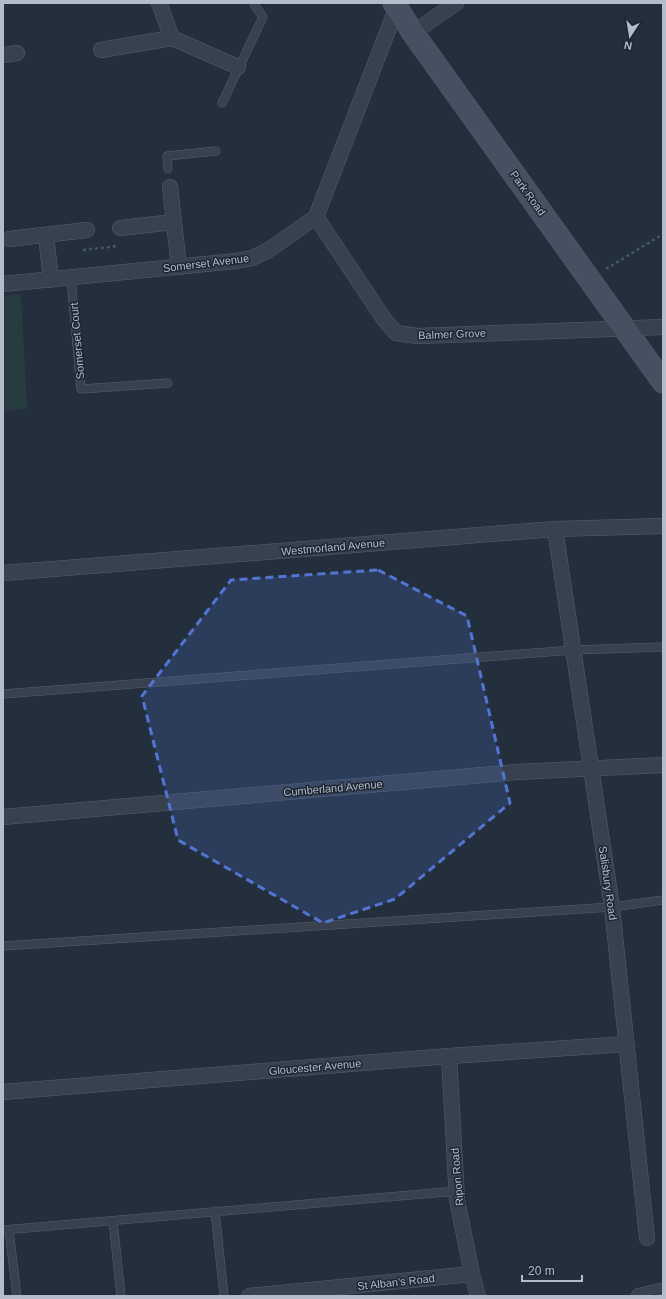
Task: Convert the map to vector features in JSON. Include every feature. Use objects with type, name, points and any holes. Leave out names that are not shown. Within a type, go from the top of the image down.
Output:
[{"type":"main road","name":"Park Road","points":[[395,5],[663,382]]},
{"type":"street","points":[[158,3],[172,38]]},
{"type":"street","points":[[413,32],[456,3]]},
{"type":"street","points":[[316,217],[395,5]]},
{"type":"street","points":[[101,50],[172,38],[238,67]]},
{"type":"street","points":[[170,187],[179,267]]},
{"type":"street","name":"Somerset Avenue","points":[[3,284],[179,267],[252,258],[267,251],[316,217]]},
{"type":"street","name":"Balmer Grove","points":[[316,217],[384,318],[396,333],[418,336],[663,327]]},
{"type":"street","points":[[120,228],[174,222]]},
{"type":"street","points":[[9,239],[87,230]]},
{"type":"street","points":[[46,235],[51,280]]},
{"type":"street","name":"Westmorland Avenue","points":[[3,573],[555,529],[663,526]]},
{"type":"street","name":"Salisbury Road","points":[[555,529],[612,907],[647,1238]]},
{"type":"street","name":"Cumberland Avenue","points":[[3,817],[518,772],[663,765]]},
{"type":"street","name":"Gloucester Avenue","points":[[3,1092],[449,1056],[627,1044]]},
{"type":"street","name":"Ripon Road","points":[[449,1056],[457,1191],[472,1274],[478,1296]]},
{"type":"street","name":"St Alban's Road","points":[[249,1296],[472,1274]]},
{"type":"lane","points":[[222,103],[263,17],[254,4]]},
{"type":"lane","points":[[168,169],[167,156],[216,151]]},
{"type":"lane","name":"Somerset Court","points":[[71,278],[81,389],[168,383]]},
{"type":"lane","points":[[3,694],[573,650],[663,647]]},
{"type":"lane","points":[[3,946],[612,907],[663,900]]},
{"type":"lane","points":[[17,1296],[6,1230],[457,1191]]},
{"type":"lane","points":[[215,1211],[224,1296]]},
{"type":"lane","points":[[114,1221],[121,1296]]},
{"type":"lane","points":[[635,1296],[637,1293],[663,1287]]},
{"type":"path","points":[[589,279],[663,234]]},
{"type":"path","points":[[48,254],[123,246]]},
{"type":"highlighted area","points":[[378,570],[467,616],[510,803],[395,899],[323,923],[178,840],[142,696],[231,580]]},
{"type":"green space","points":[[21,294],[27,409],[3,411],[3,296]]},
{"type":"building","points":[[663,1293],[663,1296],[654,1296],[654,1295]]}]
